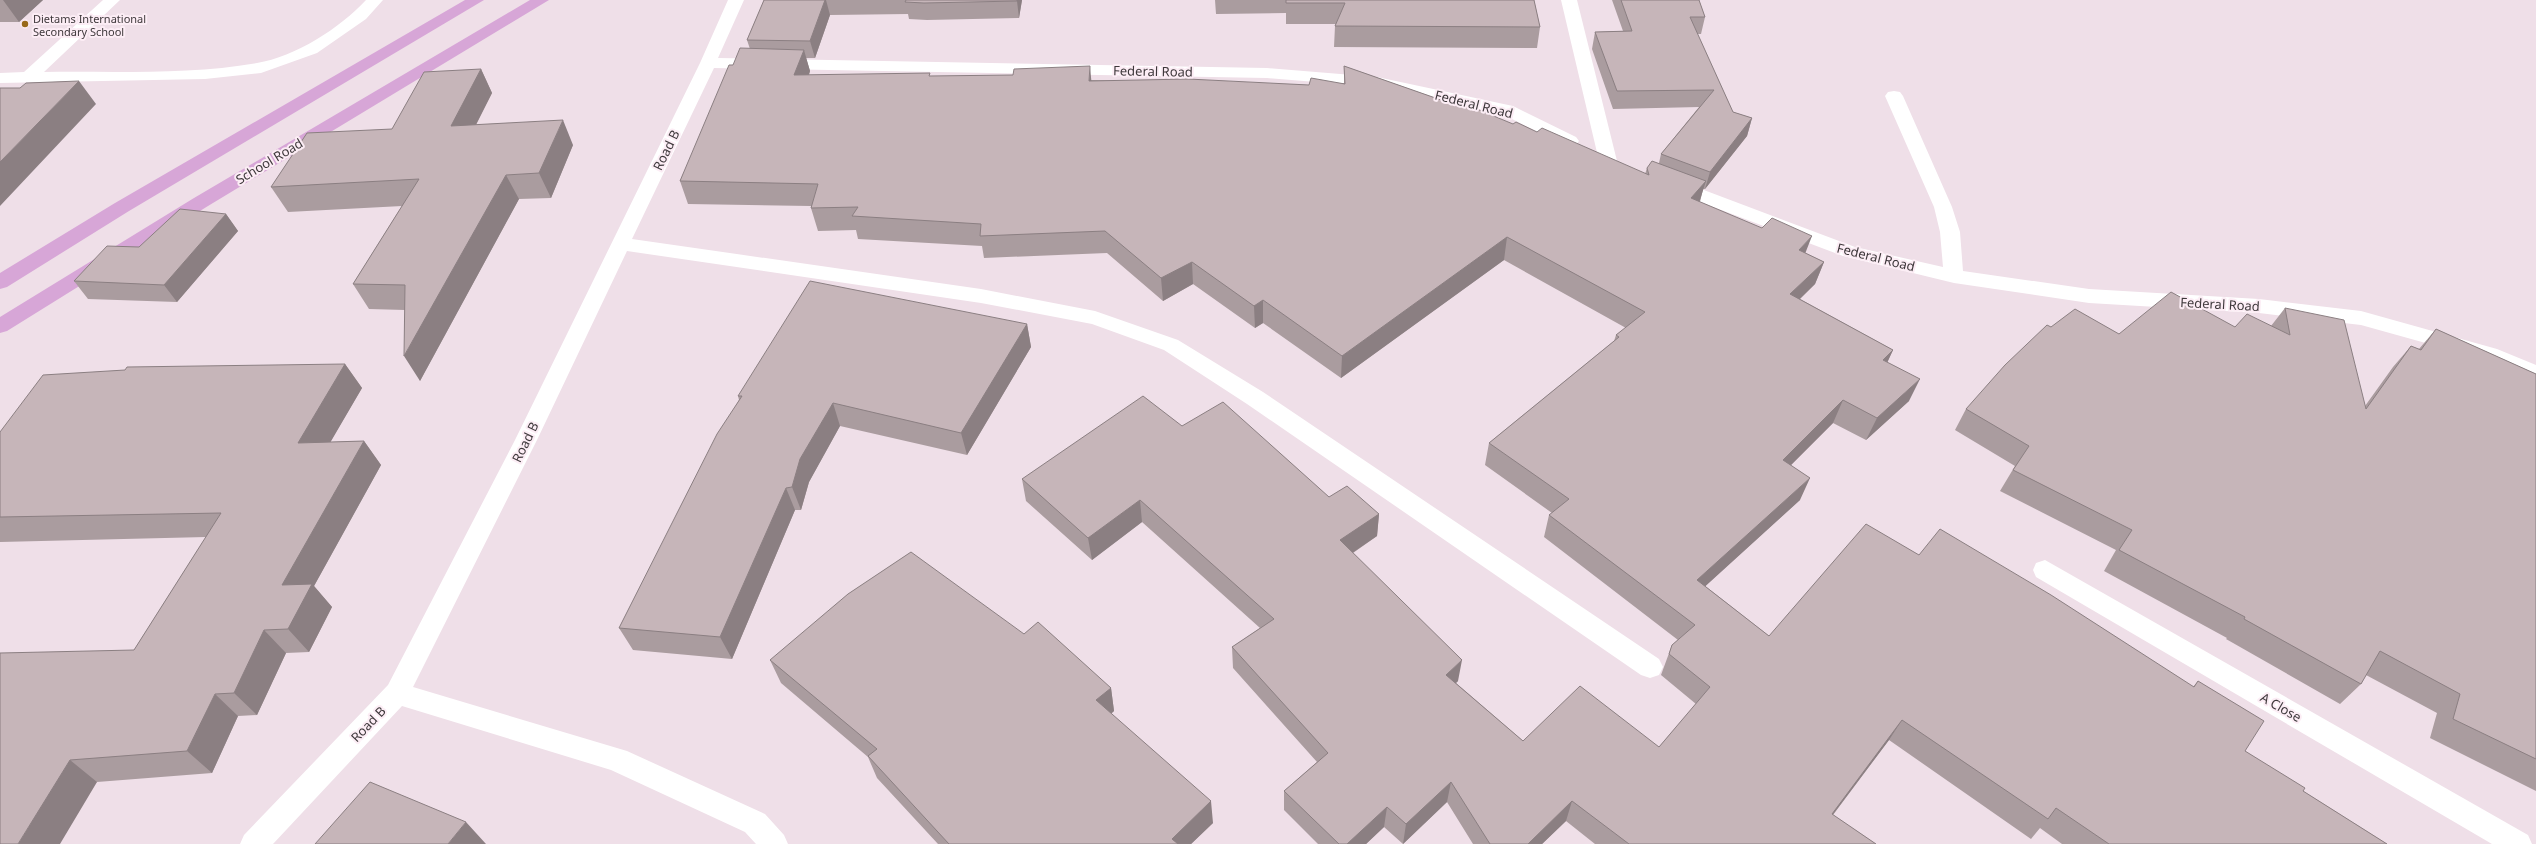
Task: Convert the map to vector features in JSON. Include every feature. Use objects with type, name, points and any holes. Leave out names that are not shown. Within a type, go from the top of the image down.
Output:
[{"type":"main road","points":[[0,282],[122,207],[476,0]]},
{"type":"main road","name":"School Road","points":[[0,326],[195,206],[541,0]]},
{"type":"street","points":[[28,78],[112,0]]},
{"type":"street","points":[[0,78],[205,74],[261,68],[311,50],[360,16],[375,0]]},
{"type":"street","name":"Road B","points":[[254,844],[397,693],[526,440],[708,63],[736,0]]},
{"type":"street","name":"Federal Road","points":[[708,63],[1267,73],[1377,82],[1507,110],[1616,164],[1569,0]]},
{"type":"street","points":[[1894,96],[1943,207],[1950,232],[1954,276]]},
{"type":"street","name":"Federal Road","points":[[1660,180],[1850,252],[1954,276],[2089,296],[2259,306],[2361,318],[2490,354],[2536,373]]},
{"type":"street","points":[[621,244],[981,296],[1095,318],[1171,345],[1255,398],[1650,667]]},
{"type":"street","name":"A Close","points":[[2045,570],[2518,844]]},
{"type":"street","points":[[397,693],[617,760],[755,823],[774,844]]},
{"type":"building","points":[[764,0],[825,0],[810,41],[747,40]]},
{"type":"building","points":[[906,0],[1017,1],[924,3],[905,2]]},
{"type":"building","points":[[1286,0],[1534,0],[1540,27],[1335,26],[1345,3],[1286,3]]},
{"type":"building","points":[[1621,0],[1699,0],[1705,17],[1690,17],[1733,112],[1752,118],[1710,172],[1661,154],[1714,90],[1617,91],[1595,32],[1632,31]]},
{"type":"building","points":[[740,48],[804,50],[794,75],[930,73],[929,76],[1013,75],[1014,69],[1090,66],[1089,81],[1188,79],[1309,85],[1311,78],[1345,84],[1344,66],[1464,108],[1467,105],[1513,124],[1516,122],[1537,132],[1542,128],[1649,175],[1647,168],[1652,161],[1706,181],[1691,198],[1762,228],[1772,218],[1812,236],[1799,250],[1824,262],[1790,294],[1893,350],[1883,360],[1920,379],[1877,418],[1843,400],[1783,460],[1810,478],[1697,580],[1769,636],[1866,524],[1919,555],[1940,529],[2051,595],[2194,687],[2198,681],[2264,721],[2245,751],[2305,788],[2303,791],[2387,844],[2109,844],[2056,808],[2048,819],[1902,720],[1832,814],[1876,844],[1629,844],[1572,801],[1528,844],[1490,844],[1451,782],[1406,824],[1387,807],[1347,844],[1339,844],[1284,791],[1328,753],[1232,647],[1274,619],[1140,500],[1088,538],[1022,479],[1143,396],[1182,426],[1223,402],[1329,497],[1347,486],[1379,514],[1340,540],[1462,660],[1446,675],[1523,741],[1580,686],[1659,747],[1710,687],[1669,654],[1672,645],[1695,625],[1549,515],[1569,499],[1489,443],[1619,337],[1616,335],[1645,312],[1507,237],[1342,356],[1263,300],[1254,306],[1192,262],[1161,278],[1105,231],[980,236],[981,224],[852,216],[858,207],[811,208],[818,184],[680,181],[729,65],[733,65]]},
{"type":"building","points":[[481,69],[451,126],[563,120],[539,173],[506,175],[404,356],[405,285],[353,284],[419,179],[271,187],[307,133],[392,129],[424,72]]},
{"type":"building","points":[[79,81],[0,162],[0,88],[20,88],[26,83]]},
{"type":"building","points":[[180,209],[226,214],[164,285],[74,281],[107,246],[139,247]]},
{"type":"building","points":[[810,281],[1027,324],[961,433],[833,403],[800,459],[792,487],[786,488],[720,637],[619,628],[717,434],[742,396],[738,396]]},
{"type":"building","points":[[2171,292],[2235,327],[2247,314],[2290,335],[2285,308],[2344,320],[2366,409],[2411,346],[2421,350],[2436,329],[2536,374],[2536,759],[2453,719],[2460,694],[2380,651],[2361,684],[2244,619],[2245,617],[2119,550],[2132,530],[2013,470],[2029,446],[1966,409],[2005,365],[2047,325],[2051,327],[2075,309],[2119,334]]},
{"type":"building","points":[[345,364],[298,443],[364,441],[282,585],[312,584],[288,629],[264,630],[234,693],[215,694],[187,751],[70,760],[18,844],[0,844],[0,653],[134,650],[221,513],[0,517],[0,432],[43,375],[125,370],[127,367]]},
{"type":"building","points":[[911,552],[1024,634],[1038,622],[1111,688],[1096,700],[1211,801],[1172,839],[1178,844],[949,844],[868,756],[877,749],[770,660],[848,594]]},
{"type":"building","points":[[370,782],[466,822],[448,844],[315,844]]},
{"type":"place","name":"Dietams International Secondary School","points":[[25,24]]}]
